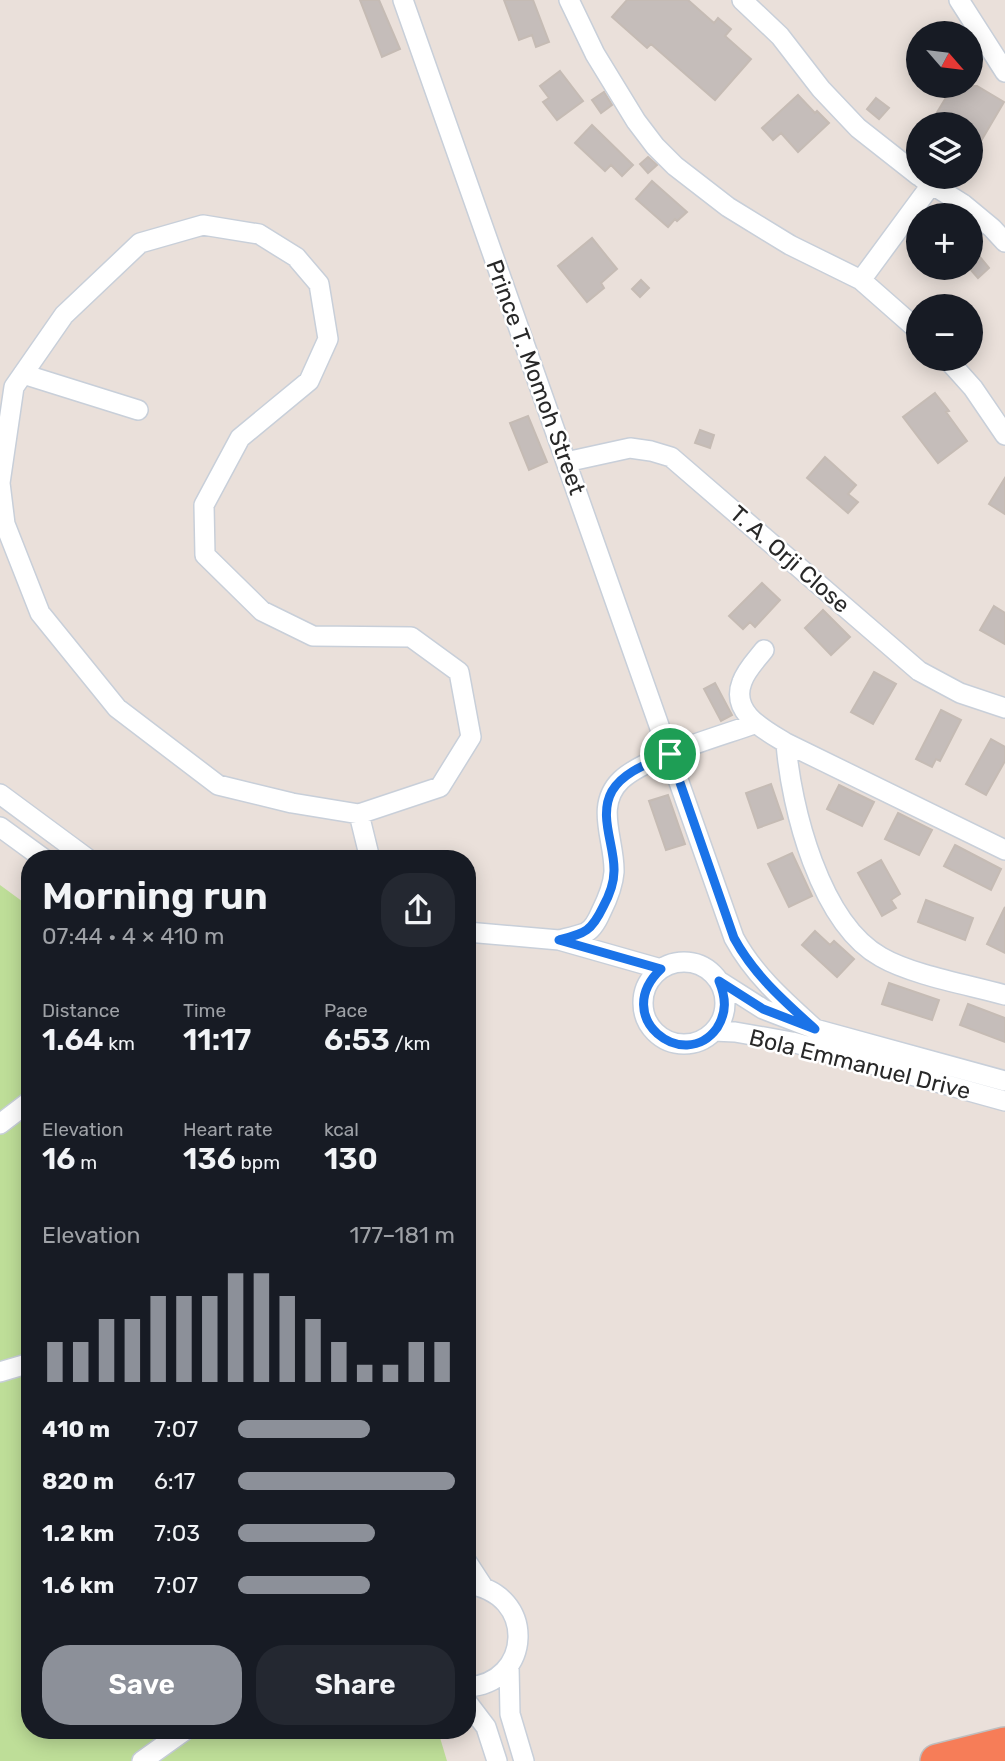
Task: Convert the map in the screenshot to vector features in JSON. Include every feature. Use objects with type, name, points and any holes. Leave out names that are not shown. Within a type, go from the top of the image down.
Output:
[{"type":"highway","points":[[937,1761],[1005,1744]]},
{"type":"street","name":"Prince T. Momoh Street","points":[[403,0],[734,938],[759,977],[815,1029]]},
{"type":"street","points":[[569,0],[595,54],[636,121],[675,166],[728,208],[790,245],[860,280],[906,320]]},
{"type":"street","points":[[742,0],[780,36],[821,89],[858,128],[906,166]]},
{"type":"street","points":[[959,0],[1005,72]]},
{"type":"street","points":[[860,280],[917,189]]},
{"type":"street","points":[[939,189],[962,204],[1005,242]]},
{"type":"street","points":[[203,225],[259,234],[296,257],[319,284],[328,339],[309,382],[240,438],[204,505],[205,555],[262,611],[313,636],[411,637],[459,671],[471,737],[440,787],[359,814],[292,803],[218,785],[117,709],[40,614],[3,524],[0,483],[14,387],[23,374],[64,314],[140,243],[203,225]]},
{"type":"street","points":[[958,371],[973,388],[1005,435]]},
{"type":"street","points":[[23,374],[138,410]]},
{"type":"street","name":"T. A. Orji Close","points":[[566,462],[630,448],[670,457],[919,671],[960,693],[1005,708]]},
{"type":"street","points":[[764,650],[741,682],[740,694],[744,708],[754,724],[786,743],[1005,850]]},
{"type":"street","points":[[559,940],[588,932],[598,919],[609,895],[614,872],[607,821],[608,802],[612,791],[622,779],[670,754],[754,724]]},
{"type":"street","points":[[786,743],[792,796],[819,875],[839,918],[859,942],[882,958],[905,967],[1005,995]]},
{"type":"street","points":[[0,794],[77,850]]},
{"type":"street","points":[[359,814],[368,850]]},
{"type":"street","points":[[0,827],[32,850]]},
{"type":"street","points":[[476,933],[559,940],[661,969]]},
{"type":"street","points":[[686,962],[699,964],[719,981],[724,993],[722,1020],[703,1040],[676,1044],[663,1039],[652,1030],[645,1018],[645,990],[651,978],[661,969],[686,962]]},
{"type":"street","name":"Bola Emmanuel Drive","points":[[719,981],[763,1009],[815,1029],[1005,1081]]},
{"type":"street","name":"Bola Emmanuel Drive","points":[[714,1031],[792,1042],[1005,1101]]},
{"type":"street","points":[[0,1124],[21,1108]]},
{"type":"street","points":[[0,1372],[21,1366]]},
{"type":"street","points":[[476,1585],[503,1598],[509,1604],[516,1618],[519,1635],[509,1666],[498,1677],[476,1686]]},
{"type":"street","points":[[509,1666],[510,1714],[524,1761]]},
{"type":"street","points":[[476,1714],[486,1727],[497,1761]]},
{"type":"street","points":[[142,1761],[173,1739]]},
{"type":"green space","points":[[0,885],[21,900],[21,1739],[440,1739],[447,1761],[0,1761]]},
{"type":"building","points":[[360,0],[379,0],[400,49],[382,57]]},
{"type":"building","points":[[504,0],[533,0],[549,42],[536,47],[532,35],[519,40]]},
{"type":"building","points":[[627,0],[688,0],[714,23],[718,18],[731,29],[725,36],[751,59],[715,100],[651,44],[647,48],[612,17]]},
{"type":"building","points":[[560,71],[583,101],[557,120],[543,102],[549,98],[540,86]]},
{"type":"building","points":[[984,90],[1004,102],[983,138],[983,112],[937,112],[946,98],[984,98]]},
{"type":"building","points":[[604,92],[612,105],[601,113],[592,100]]},
{"type":"building","points":[[798,95],[829,123],[798,152],[781,133],[773,140],[762,128]]},
{"type":"building","points":[[876,98],[889,108],[879,119],[867,109]]},
{"type":"building","points":[[592,125],[633,165],[622,176],[611,165],[605,171],[575,143]]},
{"type":"building","points":[[648,157],[657,165],[648,173],[640,164]]},
{"type":"building","points":[[652,181],[687,212],[668,227],[636,199]]},
{"type":"building","points":[[592,238],[617,269],[601,283],[604,288],[587,302],[558,266]]},
{"type":"building","points":[[983,261],[989,268],[983,273]]},
{"type":"building","points":[[641,280],[649,288],[640,297],[632,289]]},
{"type":"building","points":[[935,393],[967,441],[938,463],[903,417]]},
{"type":"building","points":[[528,416],[547,462],[529,470],[510,423]]},
{"type":"building","points":[[700,430],[714,435],[710,448],[695,443]]},
{"type":"building","points":[[825,457],[856,485],[848,494],[858,502],[848,513],[807,478]]},
{"type":"building","points":[[1005,478],[1005,514],[989,504]]},
{"type":"building","points":[[762,583],[780,600],[755,627],[750,622],[743,629],[729,616]]},
{"type":"building","points":[[994,606],[1005,613],[1005,644],[980,630]]},
{"type":"building","points":[[823,610],[850,637],[831,655],[805,628]]},
{"type":"building","points":[[874,672],[896,684],[873,724],[851,712]]},
{"type":"building","points":[[715,683],[732,715],[721,721],[704,689]]},
{"type":"building","points":[[941,710],[961,720],[940,761],[936,759],[932,767],[916,759]]},
{"type":"building","points":[[991,739],[1005,747],[1005,761],[986,795],[966,784]]},
{"type":"building","points":[[771,784],[783,819],[758,828],[746,793]]},
{"type":"building","points":[[839,785],[874,802],[862,826],[827,809]]},
{"type":"building","points":[[668,795],[685,844],[666,850],[649,801]]},
{"type":"building","points":[[898,813],[932,830],[919,855],[885,839]]},
{"type":"building","points":[[955,845],[1001,869],[991,890],[944,866]]},
{"type":"building","points":[[792,853],[812,896],[789,907],[768,864]]},
{"type":"building","points":[[881,860],[900,894],[891,900],[896,908],[882,916],[858,873]]},
{"type":"building","points":[[926,900],[973,918],[965,940],[918,922]]},
{"type":"building","points":[[1005,907],[1005,953],[987,944]]},
{"type":"building","points":[[815,931],[830,945],[834,941],[854,959],[837,977],[802,945]]},
{"type":"building","points":[[889,983],[939,1000],[932,1020],[882,1004]]},
{"type":"building","points":[[968,1004],[1005,1018],[1005,1042],[960,1025]]},
{"type":"route","points":[[670,754],[734,938],[745,959],[759,977],[815,1029],[763,1009],[719,981],[724,993],[722,1020],[703,1040],[676,1044],[663,1039],[652,1030],[645,1018],[645,990],[651,978],[661,969],[559,940],[588,932],[598,919],[609,895],[614,872],[607,821],[608,802],[612,791],[622,779],[635,770],[670,754]]}]
